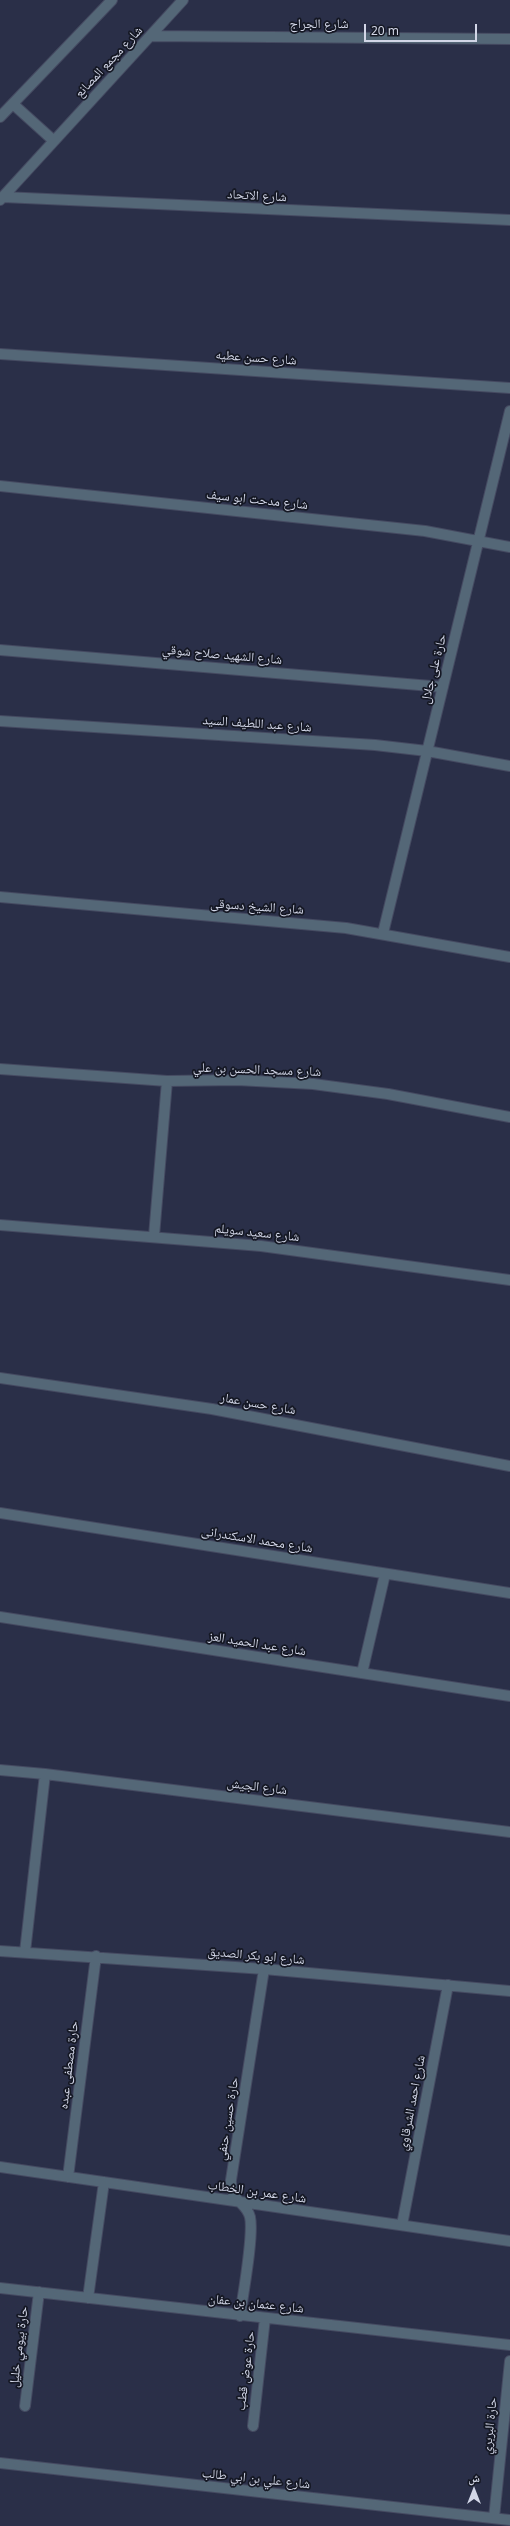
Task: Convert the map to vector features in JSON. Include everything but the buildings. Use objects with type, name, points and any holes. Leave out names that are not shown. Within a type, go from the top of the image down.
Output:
[{"type":"street","points":[[0,117],[112,0]]},
{"type":"street","name":"شارع مجمع المصانع","points":[[2,198],[183,0]]},
{"type":"street","name":"شارع الجراج","points":[[151,36],[510,38]]},
{"type":"street","points":[[0,104],[13,104],[54,141]]},
{"type":"street","name":"شارع الاتحاد","points":[[2,198],[510,220]]},
{"type":"street","name":"شارع حسن عطيه","points":[[0,354],[510,388]]},
{"type":"street","name":"حارة على جلال","points":[[383,933],[510,411]]},
{"type":"street","name":"شارع مدحت ابو سيف","points":[[0,486],[425,531],[510,547]]},
{"type":"street","name":"شارع الشهيد صلاح شوقي","points":[[0,650],[443,687]]},
{"type":"street","name":"شارع عبد اللطيف السيد","points":[[0,721],[352,743],[427,751],[510,766]]},
{"type":"street","name":"شارع الشيخ دسوقى","points":[[0,897],[310,924],[383,933],[510,957]]},
{"type":"street","name":"شارع مسجد الحسن بن علي","points":[[0,1069],[168,1081],[237,1080],[313,1084],[388,1094],[510,1117]]},
{"type":"street","points":[[154,1236],[168,1081]]},
{"type":"street","name":"شارع سعيد سويلم","points":[[0,1225],[154,1236],[261,1246],[510,1280]]},
{"type":"street","name":"شارع حسن عمار","points":[[0,1378],[212,1409],[510,1466]]},
{"type":"street","name":"شارع محمد الاسكندرانى","points":[[0,1513],[510,1593]]},
{"type":"street","points":[[362,1673],[385,1574]]},
{"type":"street","name":"شارع عبد الحميد العز","points":[[0,1618],[510,1696]]},
{"type":"street","name":"شارع الجيش","points":[[0,1770],[45,1774],[510,1832]]},
{"type":"street","points":[[25,1952],[45,1774]]},
{"type":"street","name":"شارع ابو بكر الصديق","points":[[0,1951],[96,1956],[264,1969],[510,1992]]},
{"type":"street","name":"حارة مصطفى عبده","points":[[68,2177],[96,1956]]},
{"type":"street","name":"حارة حسين حنفي","points":[[240,2316],[250,2225],[246,2208],[239,2203],[231,2188],[231,2180],[264,1969]]},
{"type":"street","name":"شارع احمد الشرقاوي","points":[[402,2225],[448,1985]]},
{"type":"street","name":"شارع عمر بن الخطاب","points":[[0,2167],[239,2203],[510,2241]]},
{"type":"street","points":[[88,2298],[104,2182]]},
{"type":"street","name":"شارع عثمان بن عفان","points":[[0,2288],[510,2345]]},
{"type":"street","name":"حارة بيومي خليل","points":[[25,2406],[39,2292]]},
{"type":"street","name":"حارة عوض قطب","points":[[253,2426],[265,2318]]},
{"type":"street","name":"حارة البربري","points":[[494,2518],[510,2361]]},
{"type":"street","name":"شارع علي بن ابي طالب","points":[[0,2464],[510,2520]]}]
